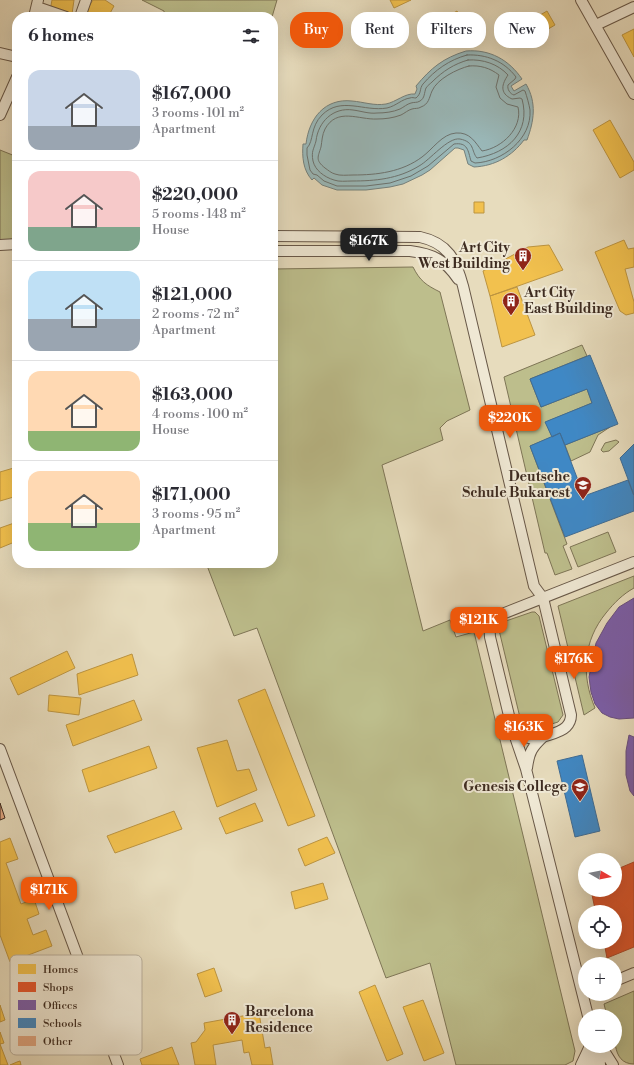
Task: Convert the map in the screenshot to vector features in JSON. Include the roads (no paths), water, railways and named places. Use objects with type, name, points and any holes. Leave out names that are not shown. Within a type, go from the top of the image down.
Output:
[{"type":"street","points":[[82,12],[86,0]]},
{"type":"street","points":[[582,0],[634,94]]},
{"type":"street","points":[[596,25],[634,7]]},
{"type":"street","points":[[36,8],[49,12]]},
{"type":"street","points":[[0,53],[12,55]]},
{"type":"street","points":[[0,115],[12,88]]},
{"type":"street","points":[[278,236],[412,236],[428,238],[443,246],[452,257],[459,271],[534,586],[543,598],[571,715],[565,728],[544,736],[529,738],[521,735],[512,728]]},
{"type":"street","points":[[352,236],[352,251]]},
{"type":"street","points":[[436,242],[439,259]]},
{"type":"street","points":[[0,245],[12,244]]},
{"type":"street","points":[[278,251],[420,252],[439,259],[451,269],[462,286]]},
{"type":"street","points":[[578,970],[526,769],[512,728],[490,637],[489,622],[492,618],[634,562]]},
{"type":"street","points":[[526,769],[532,747],[544,736]]},
{"type":"street","points":[[0,749],[77,955]]},
{"type":"street","points":[[622,978],[634,973]]},
{"type":"street","points":[[581,1065],[587,1053]]},
{"type":"street","points":[[590,1053],[591,1065]]},
{"type":"street","points":[[600,1053],[600,1065]]},
{"type":"street","points":[[605,1053],[614,1065]]},
{"type":"street","points":[[114,1055],[118,1065]]},
{"type":"water","points":[[466,51],[491,54],[505,61],[511,66],[522,79],[511,86],[514,91],[526,84],[532,98],[533,119],[527,140],[524,140],[514,151],[489,165],[474,167],[468,164],[464,150],[455,148],[422,175],[403,184],[390,187],[366,190],[337,190],[322,185],[314,178],[312,180],[304,163],[303,144],[306,144],[315,118],[326,106],[342,101],[386,104],[408,95],[415,94],[417,89],[416,86],[432,69],[444,60]]},
{"type":"place","name":"Art City West Building","points":[[523,271]]},
{"type":"place","name":"Art City East Building","points":[[511,316]]},
{"type":"place","name":"Deutsche Schule Bukarest","points":[[583,500]]},
{"type":"place","name":"Genesis College","points":[[580,802]]},
{"type":"place","name":"Barcelona Residence","points":[[232,1035]]}]
